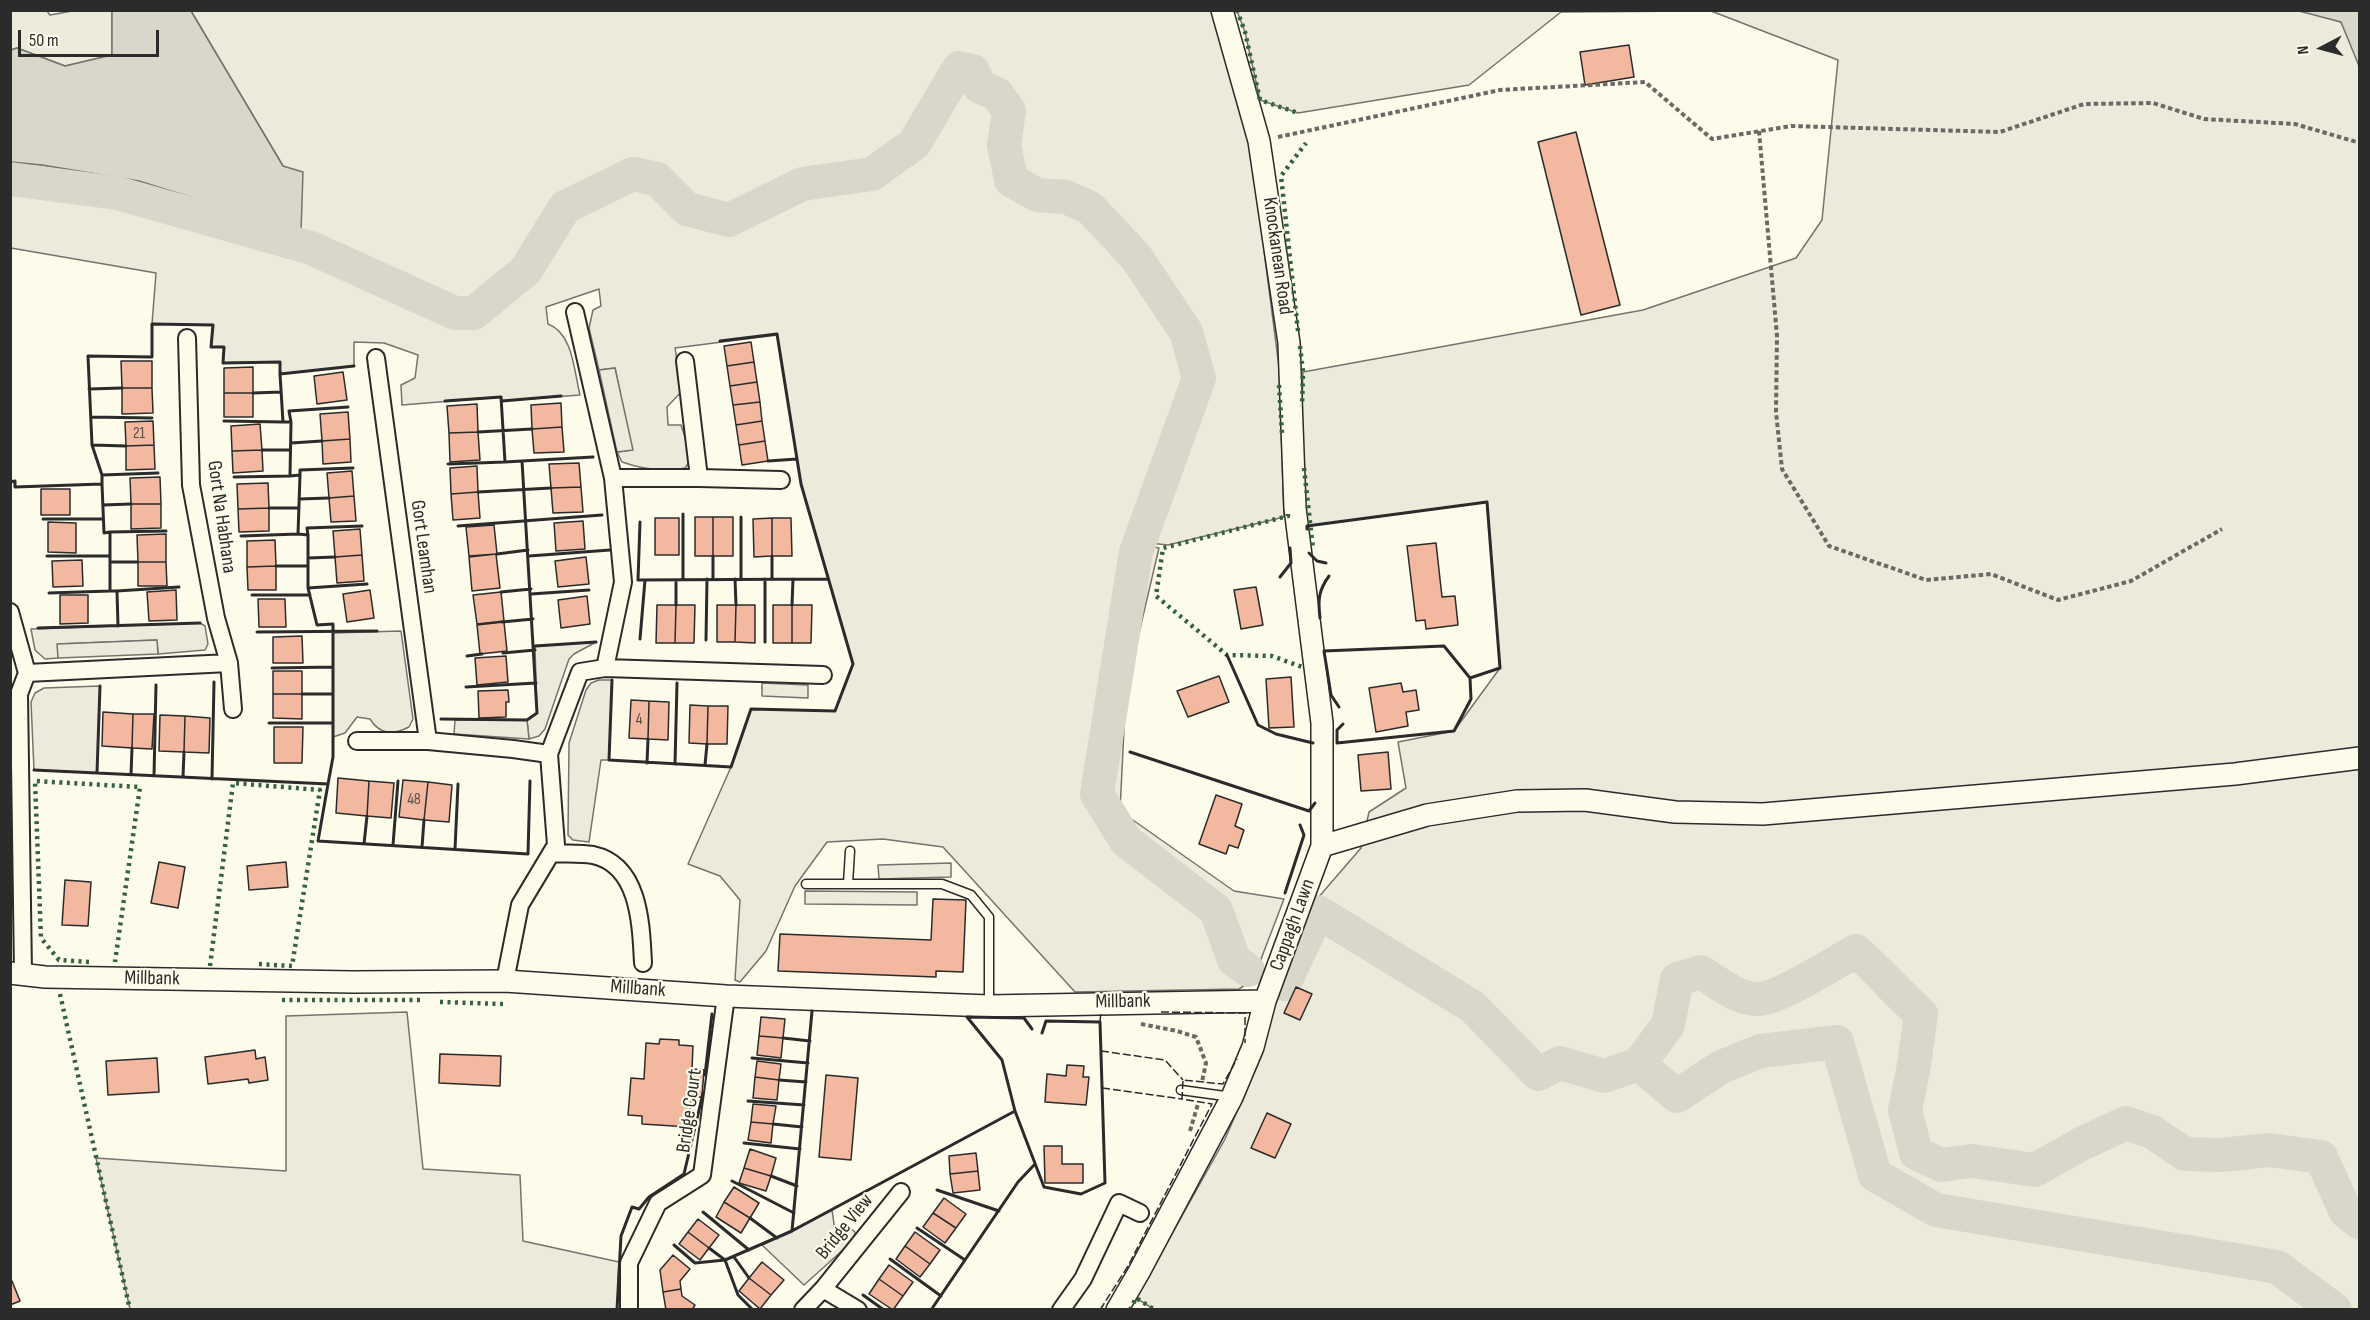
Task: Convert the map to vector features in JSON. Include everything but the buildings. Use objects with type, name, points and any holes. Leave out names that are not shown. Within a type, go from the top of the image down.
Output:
[{"type":"street","name":"Knockanean Road","points":[[1222,10],[1259,141],[1290,343],[1295,508]]},
{"type":"street","points":[[574,312],[613,478],[622,582],[605,668]]},
{"type":"street","name":"Gort Na Habhana","points":[[187,338],[191,485],[216,618],[229,663],[233,709]]},
{"type":"street","name":"Gort Leamhan","points":[[376,358],[428,741]]},
{"type":"street","points":[[685,362],[699,478]]},
{"type":"street","points":[[613,478],[781,480]]},
{"type":"street","name":"Cappagh Lawn","points":[[1117,1310],[1232,1097],[1253,1047],[1265,1000],[1322,846],[1322,723],[1295,508]]},
{"type":"street","points":[[10,612],[27,673],[15,718],[17,973]]},
{"type":"street","points":[[27,673],[229,663]]},
{"type":"street","points":[[505,981],[520,906],[556,845],[549,754],[580,672],[605,668],[823,675]]},
{"type":"street","points":[[357,741],[428,741],[549,754]]},
{"type":"street","points":[[1322,846],[1427,815],[1517,801],[1586,800],[1675,812],[1763,814],[2235,774],[2360,758]]},
{"type":"street","points":[[551,853],[593,855],[612,863],[626,877],[634,897],[641,929],[643,963]]},
{"type":"street","name":"Millbank","points":[[17,973],[45,977],[353,982],[505,981],[726,996],[989,1005],[1265,1000]]},
{"type":"street","name":"Bridge Court","points":[[629,1310],[628,1263],[658,1203],[702,1175],[726,996]]},
{"type":"street","name":"Bridge View","points":[[803,1310],[901,1192]]},
{"type":"street","points":[[1061,1310],[1083,1279],[1119,1203],[1140,1213]]},
{"type":"street","name":"Bridge View","points":[[823,1288],[858,1310]]},
{"type":"lane","points":[[848,884],[850,851]]},
{"type":"lane","points":[[806,885],[942,884],[971,895],[989,917],[989,1005]]},
{"type":"lane","points":[[1181,1090],[1232,1097]]},
{"type":"path","points":[[1259,141],[1500,90],[1645,82],[1712,139],[1801,126],[2000,132],[2084,104],[2153,103],[2204,119],[2295,124],[2360,142]]},
{"type":"path","points":[[1759,131],[1777,336],[1776,412],[1782,469],[1829,546],[1926,580],[1991,574],[2058,600],[2131,581],[2222,529]]},
{"type":"shaded area","points":[[1237,10],[1698,11],[1561,12],[1469,85],[1298,113],[1260,100],[1245,32]]},
{"type":"shaded area","points":[[2299,10],[2341,22],[2360,66],[2359,1309],[1155,1310],[1136,1298],[1225,1139],[1260,1059],[1279,976],[1317,899],[1361,848],[1369,812],[1406,788],[1398,742],[1454,731],[1500,668],[1487,502],[1307,526],[1301,443],[1303,372],[1643,310],[1796,258],[1822,220],[1838,60],[1711,11]]},
{"type":"shaded area","points":[[11,11],[47,11],[50,15],[72,11],[112,11],[112,55],[65,66],[17,48],[11,50]]},
{"type":"shaded area","points":[[112,11],[191,11],[283,166],[303,172],[301,232],[139,181],[11,162],[11,50],[17,48],[65,66],[112,55]]},
{"type":"shaded area","points":[[191,11],[1213,11],[1250,142],[1279,367],[1284,517],[1168,545],[1131,541],[1159,548],[1126,688],[1120,811],[1234,891],[1284,899],[1253,980],[1239,989],[1075,992],[943,847],[883,839],[827,842],[795,886],[766,951],[740,982],[735,980],[740,900],[720,876],[688,864],[731,767],[751,709],[835,711],[853,664],[801,484],[777,335],[675,348],[682,391],[667,407],[668,425],[681,425],[692,458],[685,468],[654,469],[622,462],[617,452],[632,450],[615,368],[599,370],[589,328],[593,310],[601,306],[599,289],[546,307],[548,324],[563,336],[568,344],[580,395],[502,401],[501,397],[402,405],[401,385],[415,378],[418,355],[384,343],[354,342],[354,366],[280,374],[280,362],[223,363],[224,347],[211,347],[213,325],[152,324],[156,273],[11,248],[10,162],[139,181],[301,232],[283,166]]},
{"type":"shaded area","points":[[2299,11],[2359,11],[2359,66],[2341,22]]},
{"type":"shaded area","points":[[615,368],[633,450],[617,452],[599,370]]},
{"type":"shaded area","points":[[200,623],[205,626],[208,644],[205,650],[158,654],[157,640],[58,644],[58,658],[45,659],[35,650],[31,629]]},
{"type":"shaded area","points":[[401,631],[413,719],[409,727],[387,732],[378,728],[370,719],[357,717],[345,733],[333,737],[333,633]]},
{"type":"shaded area","points":[[157,640],[158,654],[58,658],[57,644]]},
{"type":"shaded area","points":[[596,642],[569,659],[545,729],[539,736],[529,739],[527,720],[537,713],[535,646]]},
{"type":"shaded area","points":[[599,680],[612,680],[609,760],[601,760],[589,842],[573,840],[568,835],[569,743],[586,690],[591,683]]},
{"type":"shaded area","points":[[762,683],[808,685],[808,698],[762,696]]},
{"type":"shaded area","points":[[100,686],[97,773],[34,770],[31,702],[35,693],[44,688]]},
{"type":"shaded area","points":[[455,720],[527,720],[529,739],[454,734]]},
{"type":"shaded area","points":[[951,863],[951,877],[879,879],[878,865]]},
{"type":"shaded area","points":[[805,891],[917,892],[917,905],[805,904]]},
{"type":"shaded area","points":[[407,1012],[423,1169],[520,1175],[523,1241],[619,1262],[617,1309],[130,1309],[96,1158],[286,1171],[286,1016]]},
{"type":"shaded area","points":[[832,1210],[835,1231],[850,1228],[855,1232],[854,1240],[804,1285],[762,1245]]},
{"type":"waterway","points":[[10,179],[117,193],[311,248],[455,313],[474,313],[526,270],[565,207],[633,174],[657,179],[687,209],[729,220],[802,184],[872,174],[914,144],[959,68],[973,71],[980,87],[997,94],[1009,111],[1004,145],[1011,180],[1037,195],[1066,197],[1090,208],[1136,257],[1186,332],[1199,378],[1136,552],[1097,794],[1126,841],[1216,910],[1234,960],[1248,970]]},
{"type":"waterway","points":[[1284,984],[1318,912],[1473,1007],[1538,1074],[1560,1063],[1604,1076],[1639,1064],[1668,1025],[1677,979],[1701,972],[1737,994],[1760,999],[1781,993],[1856,951],[1921,1014],[1905,1110],[1916,1153],[1941,1165],[1972,1161],[2035,1170],[2081,1144],[2126,1123],[2152,1132],[2185,1154],[2221,1155],[2268,1150],[2321,1157],[2346,1212],[2360,1223]]},
{"type":"waterway","points":[[1639,1064],[1677,1096],[1721,1067],[1761,1051],[1837,1042],[1875,1175],[1936,1210],[2277,1267],[2335,1310]]},
{"type":"hedge","points":[[1237,10],[1245,32],[1260,100],[1298,113]]},
{"type":"hedge","points":[[1298,331],[1281,176],[1306,143]]},
{"type":"hedge","points":[[1300,346],[1303,372],[1302,406]]},
{"type":"hedge","points":[[1279,385],[1282,433]]},
{"type":"hedge","points":[[1304,468],[1313,549]]},
{"type":"hedge","points":[[1288,514],[1288,516],[1163,548],[1156,596],[1227,655],[1272,656],[1302,667]]},
{"type":"hedge","points":[[89,962],[59,960],[41,938],[35,781],[140,787],[115,962]]},
{"type":"hedge","points":[[210,966],[233,783],[320,790],[292,966],[257,964]]},
{"type":"hedge","points":[[60,994],[130,1310]]},
{"type":"hedge","points":[[282,1000],[420,1000]]},
{"type":"hedge","points":[[440,1002],[504,1004]]},
{"type":"hedge","points":[[1130,1310],[1136,1298],[1155,1310]]},
{"type":"fence","points":[[1100,1022],[1101,1011]]},
{"type":"fence","points":[[1161,1012],[1245,1013],[1245,1043]]},
{"type":"fence","points":[[1101,1051],[1165,1060],[1183,1080]]},
{"type":"fence","points":[[1100,1310],[1128,1266],[1212,1104],[1182,1099],[1183,1080],[1223,1084],[1237,1059]]},
{"type":"fence","points":[[1102,1088],[1182,1099]]},
{"type":"wall","points":[[10,482],[15,481],[15,487],[102,484],[102,475],[92,445],[88,356],[152,357],[152,324],[213,325],[211,347],[224,347],[223,363],[280,362],[280,374]]},
{"type":"wall","points":[[612,680],[609,760],[731,767],[751,709],[835,711],[853,664],[801,484],[777,334],[720,341]]},
{"type":"wall","points":[[34,770],[328,784],[333,757],[333,624],[317,625],[308,588],[308,535],[298,534],[300,475],[290,476],[291,422],[283,422],[280,374],[354,366]]},
{"type":"wall","points":[[89,389],[122,388]]},
{"type":"wall","points":[[253,393],[281,392]]},
{"type":"wall","points":[[502,401],[561,396]]},
{"type":"wall","points":[[441,719],[527,720],[537,713],[522,461],[505,462],[501,397],[445,401]]},
{"type":"wall","points":[[291,422],[289,411],[348,407]]},
{"type":"wall","points":[[91,417],[152,418]]},
{"type":"wall","points":[[224,421],[283,422]]},
{"type":"wall","points":[[478,432],[532,429]]},
{"type":"wall","points":[[291,443],[322,441]]},
{"type":"wall","points":[[92,445],[126,446]]},
{"type":"wall","points":[[262,450],[290,450]]},
{"type":"wall","points":[[522,461],[593,457]]},
{"type":"wall","points":[[768,461],[797,459]]},
{"type":"wall","points":[[448,464],[505,462]]},
{"type":"wall","points":[[300,475],[300,470],[353,468]]},
{"type":"wall","points":[[102,475],[158,473]]},
{"type":"wall","points":[[234,477],[290,476]]},
{"type":"wall","points":[[102,484],[104,533],[110,532],[110,591],[117,591],[118,626]]},
{"type":"wall","points":[[478,492],[551,488]]},
{"type":"wall","points":[[299,499],[329,498]]},
{"type":"wall","points":[[1307,529],[1307,526],[1487,502],[1500,668],[1470,678],[1444,646],[1324,651]]},
{"type":"wall","points":[[103,505],[131,504]]},
{"type":"wall","points":[[269,508],[299,508]]},
{"type":"wall","points":[[683,514],[683,580]]},
{"type":"wall","points":[[458,526],[602,515]]},
{"type":"wall","points":[[741,517],[741,579]]},
{"type":"wall","points":[[43,519],[103,519]]},
{"type":"wall","points":[[640,522],[638,580],[828,579]]},
{"type":"wall","points":[[308,535],[307,528],[362,526]]},
{"type":"wall","points":[[110,532],[166,531]]},
{"type":"wall","points":[[241,536],[298,534]]},
{"type":"wall","points":[[1280,577],[1291,563],[1290,548]]},
{"type":"wall","points":[[497,554],[528,550]]},
{"type":"wall","points":[[529,556],[610,550]]},
{"type":"wall","points":[[1309,553],[1317,561],[1326,563]]},
{"type":"wall","points":[[47,556],[110,556]]},
{"type":"wall","points":[[713,556],[713,579]]},
{"type":"wall","points":[[772,556],[772,579]]},
{"type":"wall","points":[[308,558],[335,557]]},
{"type":"wall","points":[[110,562],[137,562]]},
{"type":"wall","points":[[276,566],[308,566]]},
{"type":"wall","points":[[1320,618],[1320,596],[1329,576]]},
{"type":"wall","points":[[706,640],[707,579]]},
{"type":"wall","points":[[735,579],[736,605]]},
{"type":"wall","points":[[765,579],[765,642]]},
{"type":"wall","points":[[792,605],[793,579]]},
{"type":"wall","points":[[640,639],[645,580]]},
{"type":"wall","points":[[676,580],[676,605]]},
{"type":"wall","points":[[308,588],[367,584]]},
{"type":"wall","points":[[117,591],[179,587]]},
{"type":"wall","points":[[501,592],[531,589]]},
{"type":"wall","points":[[531,594],[589,590]]},
{"type":"wall","points":[[49,593],[110,591]]},
{"type":"wall","points":[[252,595],[310,595]]},
{"type":"wall","points":[[502,622],[533,619]]},
{"type":"wall","points":[[38,628],[200,623]]},
{"type":"wall","points":[[257,632],[377,631]]},
{"type":"wall","points":[[535,646],[596,642]]},
{"type":"wall","points":[[503,653],[535,650]]},
{"type":"wall","points":[[1324,651],[1331,695],[1339,707]]},
{"type":"wall","points":[[467,656],[482,654]]},
{"type":"wall","points":[[1227,655],[1258,725],[1276,734],[1313,743]]},
{"type":"wall","points":[[272,668],[333,667]]},
{"type":"wall","points":[[1343,724],[1337,730],[1337,743],[1454,731],[1471,699],[1470,678]]},
{"type":"wall","points":[[212,779],[214,682]]},
{"type":"wall","points":[[466,687],[536,683]]},
{"type":"wall","points":[[675,764],[677,683]]},
{"type":"wall","points":[[154,776],[156,685]]},
{"type":"wall","points":[[97,773],[100,686]]},
{"type":"wall","points":[[302,694],[333,694]]},
{"type":"wall","points":[[269,723],[333,723]]},
{"type":"wall","points":[[647,763],[648,739]]},
{"type":"wall","points":[[705,765],[707,744]]},
{"type":"wall","points":[[131,775],[132,748]]},
{"type":"wall","points":[[183,777],[184,752]]},
{"type":"wall","points":[[1130,752],[1309,811],[1315,803]]},
{"type":"wall","points":[[393,845],[398,781]]},
{"type":"wall","points":[[328,784],[318,841],[528,854],[530,781]]},
{"type":"wall","points":[[455,849],[458,784]]},
{"type":"wall","points":[[364,844],[367,816]]},
{"type":"wall","points":[[422,847],[424,820]]},
{"type":"wall","points":[[1285,893],[1304,835],[1300,825]]},
{"type":"wall","points":[[812,1011],[792,1231],[1015,1111],[1044,1187],[1081,1194],[1105,1183],[1100,1022],[1046,1021],[1042,1033]]},
{"type":"wall","points":[[705,1075],[712,1014]]},
{"type":"wall","points":[[1015,1111],[1002,1060],[967,1017],[1024,1018],[1032,1029]]},
{"type":"wall","points":[[783,1038],[810,1041]]},
{"type":"wall","points":[[752,1058],[808,1063]]},
{"type":"wall","points":[[779,1080],[806,1082]]},
{"type":"wall","points":[[617,1310],[621,1236],[632,1207],[639,1209],[649,1197],[684,1174],[703,1093]]},
{"type":"wall","points":[[748,1101],[804,1105]]},
{"type":"wall","points":[[773,1124],[802,1127]]},
{"type":"wall","points":[[744,1143],[800,1149]]},
{"type":"wall","points":[[931,1310],[1018,1182],[1035,1164]]},
{"type":"wall","points":[[771,1176],[797,1186]]},
{"type":"wall","points":[[732,1181],[794,1213]]},
{"type":"wall","points":[[937,1190],[999,1211]]},
{"type":"wall","points":[[703,1212],[749,1250]]},
{"type":"wall","points":[[750,1218],[777,1238]]},
{"type":"wall","points":[[917,1228],[965,1260]]},
{"type":"wall","points":[[674,1245],[695,1263],[725,1260],[792,1231]]},
{"type":"wall","points":[[709,1248],[725,1260],[738,1295],[753,1310]]},
{"type":"wall","points":[[734,1257],[749,1278]]},
{"type":"wall","points":[[890,1259],[941,1296]]},
{"type":"wall","points":[[863,1295],[884,1310]]}]
